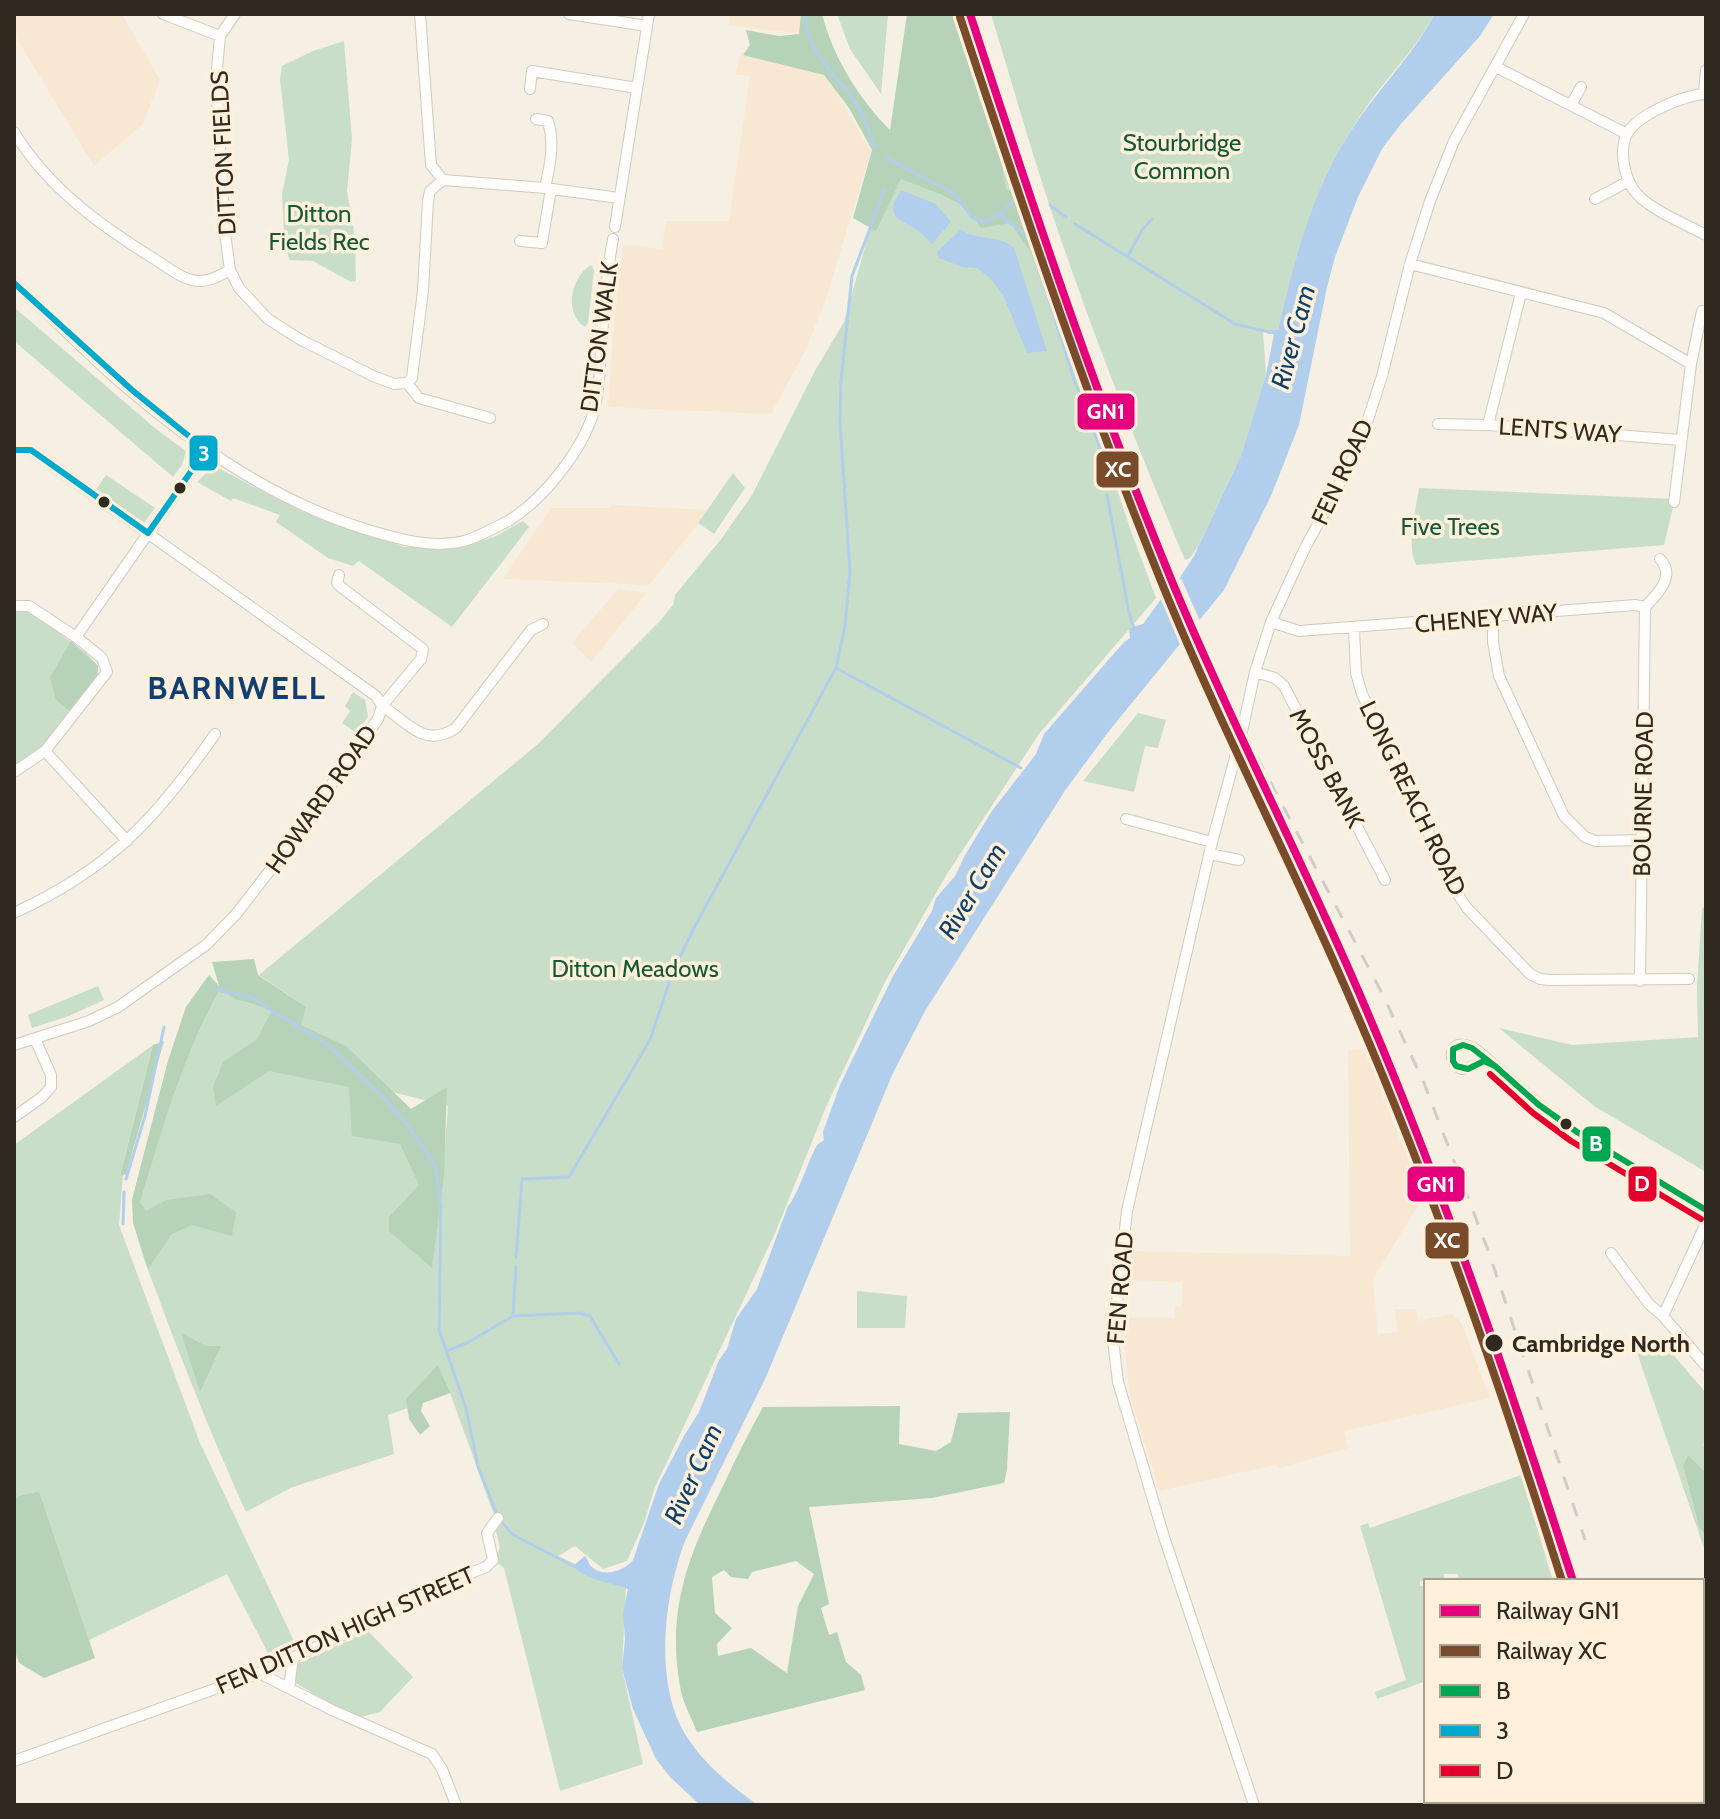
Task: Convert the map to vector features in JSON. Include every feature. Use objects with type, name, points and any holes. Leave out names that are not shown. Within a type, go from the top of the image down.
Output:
[{"type":"street","name":"DITTON FIELDS","points":[[163,14],[220,36]]},
{"type":"street","name":"DITTON FIELDS","points":[[235,14],[220,36],[216,80],[230,270],[246,297],[268,319],[359,370],[394,384],[407,383],[419,398],[490,418]]},
{"type":"street","points":[[420,14],[431,165],[443,180]]},
{"type":"street","points":[[569,14],[647,26]]},
{"type":"street","name":"DITTON WALK","points":[[615,227],[649,14]]},
{"type":"street","name":"FEN ROAD","points":[[1254,1805],[1122,1403],[1113,1340],[1127,1211],[1212,842],[1255,672],[1271,622],[1304,550],[1359,447],[1382,376],[1410,264],[1454,141],[1524,14]]},
{"type":"street","points":[[1496,67],[1627,134]]},
{"type":"street","points":[[1706,70],[1705,93],[1656,110],[1639,121],[1627,134],[1624,155],[1629,181],[1639,197],[1706,235]]},
{"type":"street","points":[[530,89],[532,71],[637,88]]},
{"type":"street","points":[[1571,105],[1581,87]]},
{"type":"street","points":[[520,241],[542,243],[553,150],[548,121],[536,119]]},
{"type":"street","name":"DITTON FIELDS","points":[[14,132],[28,154],[63,193],[121,239],[190,280],[210,280],[230,270]]},
{"type":"street","points":[[407,383],[412,378],[423,291],[430,191],[443,180],[548,188],[619,198]]},
{"type":"street","points":[[1595,199],[1629,181]]},
{"type":"street","name":"DITTON WALK","points":[[206,450],[279,493],[317,511],[345,523],[413,542],[446,544],[464,541],[526,510],[571,457],[593,415],[613,239]]},
{"type":"street","points":[[1410,264],[1604,313],[1691,364]]},
{"type":"street","points":[[14,283],[111,373],[206,450],[76,637]]},
{"type":"street","points":[[1488,425],[1521,293]]},
{"type":"street","points":[[1674,502],[1691,364],[1702,311]]},
{"type":"street","name":"LENTS WAY","points":[[1438,424],[1681,440]]},
{"type":"street","name":"HOWARD ROAD","points":[[14,450],[31,450],[376,696],[382,706],[378,719],[275,864],[220,931],[118,1007],[89,1021],[14,1045]]},
{"type":"street","points":[[1645,607],[1661,590],[1666,579],[1666,570],[1660,559]]},
{"type":"street","points":[[339,575],[337,583],[341,587],[423,649],[421,659],[382,706],[420,733],[433,737],[445,735],[468,714],[531,630],[543,624]]},
{"type":"street","name":"CHENEY WAY","points":[[1271,622],[1299,631],[1354,629],[1635,605],[1645,607]]},
{"type":"street","points":[[14,606],[29,606],[76,637],[102,658],[107,672],[45,751],[14,772]]},
{"type":"street","name":"BOURNE ROAD","points":[[1640,981],[1645,607]]},
{"type":"street","points":[[1493,618],[1493,642],[1499,676],[1564,816],[1585,837],[1596,841],[1643,840]]},
{"type":"street","name":"LONG REACH ROAD","points":[[1354,629],[1356,673],[1362,694],[1467,908],[1530,974],[1540,979],[1689,979]]},
{"type":"street","name":"MOSS BANK","points":[[1255,672],[1275,678],[1284,686],[1385,880]]},
{"type":"street","points":[[14,913],[53,895],[127,841],[177,788],[215,734]]},
{"type":"street","points":[[45,751],[127,841]]},
{"type":"street","points":[[1126,819],[1212,842]]},
{"type":"street","points":[[1210,854],[1239,860]]},
{"type":"street","points":[[14,1117],[51,1087],[51,1075],[35,1039]]},
{"type":"street","points":[[1496,1066],[1484,1061],[1466,1069],[1459,1068],[1453,1064],[1451,1056],[1459,1045],[1466,1043],[1473,1046],[1558,1119],[1706,1210]]},
{"type":"street","points":[[1473,1046],[1477,1060],[1473,1066]]},
{"type":"street","points":[[1663,1316],[1706,1223]]},
{"type":"street","points":[[1611,1253],[1649,1304],[1706,1366]]},
{"type":"street","name":"FEN DITTON HIGH STREET","points":[[14,1761],[259,1673],[402,1608],[448,1582],[486,1567],[493,1560],[487,1533],[498,1518]]},
{"type":"street","points":[[289,1688],[293,1658]]},
{"type":"street","points":[[259,1673],[432,1754],[442,1769],[456,1805]]},
{"type":"shaded area","points":[[14,14],[122,14],[160,80],[143,124],[94,166],[14,34]]},
{"type":"shaded area","points":[[729,14],[803,14],[801,34],[728,25]]},
{"type":"shaded area","points":[[741,52],[819,63],[871,151],[825,302],[805,351],[771,414],[608,407],[623,245],[662,249],[666,221],[729,221],[750,76],[735,74]]},
{"type":"shaded area","points":[[612,505],[709,510],[649,585],[503,579],[551,508],[609,508]]},
{"type":"shaded area","points":[[618,589],[646,593],[591,662],[572,643]]},
{"type":"shaded area","points":[[1364,1049],[1423,1197],[1373,1279],[1378,1334],[1397,1332],[1395,1309],[1416,1309],[1418,1321],[1451,1314],[1461,1322],[1490,1398],[1344,1431],[1348,1448],[1280,1468],[1275,1465],[1159,1491],[1129,1390],[1122,1318],[1175,1318],[1175,1307],[1182,1306],[1182,1282],[1126,1280],[1127,1251],[1350,1256],[1348,1050]]},
{"type":"green space","points":[[801,14],[822,14],[848,76],[890,130],[907,14],[965,14],[1005,141],[1002,165],[1006,189],[1021,197],[1051,282],[1045,293],[1031,252],[1010,223],[981,228],[966,207],[940,194],[901,179],[876,231],[853,218],[872,150],[849,108],[824,75],[743,55],[750,45],[746,30],[779,36],[799,34]]},
{"type":"green space","points":[[837,14],[888,14],[881,94],[850,49]]},
{"type":"green space","name":"Stourbridge Common","points":[[991,14],[1435,14],[1362,113],[1333,164],[1301,245],[1278,330],[1263,332],[1266,375],[1242,453],[1198,547],[1189,559],[1185,560],[1167,517],[1082,301]]},
{"type":"green space","name":"Ditton Meadows","points":[[969,39],[1131,531],[1156,598],[1039,734],[947,874],[885,982],[826,1107],[776,1231],[655,1487],[644,1523],[627,1561],[603,1569],[575,1546],[558,1556],[626,1587],[622,1668],[643,1764],[560,1791],[504,1568],[493,1560],[500,1548],[494,1522],[497,1523],[450,1393],[388,1415],[394,1454],[290,1488],[246,1512],[195,1392],[150,1274],[136,1230],[132,1200],[168,1061],[186,1007],[209,975],[230,994],[253,1004],[278,1008],[306,1007],[259,975],[537,745],[673,605],[675,595],[722,538],[752,495],[816,369],[844,322],[876,208]],"holes":[[[388,1091],[448,1106],[443,1173]]]},
{"type":"green space","name":"Ditton Fields Rec","points":[[344,41],[352,139],[347,191],[355,238],[356,281],[351,282],[313,261],[289,260],[282,194],[289,160],[280,79],[282,66]]},
{"type":"green space","points":[[591,265],[594,270],[585,327],[574,313],[572,295],[579,278]]},
{"type":"green space","points":[[14,307],[186,451],[182,465],[173,477],[14,341]]},
{"type":"green space","points":[[214,466],[303,512],[404,547],[463,547],[496,536],[523,521],[529,527],[452,627],[359,561],[353,566],[328,558],[276,522],[280,515],[233,498],[231,501],[197,482]]},
{"type":"green space","points":[[733,473],[745,488],[714,534],[698,523]]},
{"type":"green space","points":[[106,475],[155,508],[144,523],[96,490]]},
{"type":"green space","name":"Five Trees","points":[[1419,488],[1675,499],[1664,545],[1416,565],[1412,537]]},
{"type":"green space","points":[[25,608],[86,653],[98,666],[97,680],[43,746],[14,768],[14,611]]},
{"type":"green space","points":[[71,641],[98,666],[97,680],[73,714],[56,700],[50,677]]},
{"type":"green space","points":[[353,692],[365,700],[368,717],[356,733],[342,723],[350,711],[345,706]]},
{"type":"green space","points":[[1138,713],[1166,720],[1158,748],[1145,746],[1134,792],[1083,781]]},
{"type":"green space","points":[[1706,907],[1706,1172],[1594,1106],[1499,1028],[1572,1045],[1698,1037],[1697,987],[1702,908]]},
{"type":"green space","points":[[254,959],[258,975],[306,1007],[301,1025],[346,1046],[411,1109],[447,1087],[444,1176],[432,1268],[389,1231],[389,1217],[419,1185],[400,1144],[352,1136],[349,1087],[269,1071],[216,1106],[213,1087],[223,1062],[257,1039],[272,1010],[235,999],[220,989],[184,1066],[140,1202],[146,1211],[166,1200],[210,1194],[236,1212],[232,1236],[192,1225],[172,1234],[148,1269],[133,1223],[132,1200],[168,1061],[186,1007],[209,975],[219,986],[212,962]]},
{"type":"green space","points":[[98,986],[104,1000],[32,1028],[28,1015]]},
{"type":"green space","points":[[164,1041],[126,1174],[120,1176],[153,1045]]},
{"type":"green space","points":[[153,1045],[120,1175],[123,1175],[119,1225],[200,1443],[295,1643],[269,1655],[227,1574],[89,1640],[39,1491],[14,1497],[14,1145]]},
{"type":"green space","points":[[857,1291],[907,1296],[905,1328],[857,1328]]},
{"type":"green space","points":[[181,1333],[206,1346],[221,1346],[200,1392]]},
{"type":"green space","points":[[1637,1334],[1670,1351],[1706,1393],[1706,1441],[1703,1445],[1706,1447],[1706,1473],[1688,1456],[1683,1466],[1699,1527],[1706,1537],[1706,1554],[1633,1341]]},
{"type":"green space","points":[[438,1365],[450,1393],[423,1403],[421,1411],[430,1426],[420,1435],[409,1419],[406,1399]]},
{"type":"green space","points":[[900,1406],[899,1444],[936,1451],[951,1442],[958,1413],[1010,1412],[1007,1469],[1004,1483],[932,1498],[809,1507],[829,1604],[821,1608],[829,1635],[837,1632],[846,1662],[861,1675],[865,1690],[697,1732],[680,1686],[676,1657],[679,1605],[691,1557],[701,1533],[763,1407]],"holes":[[[796,1561],[814,1574],[798,1606],[787,1673],[751,1648],[718,1656],[717,1644],[732,1628],[715,1613],[712,1577],[724,1570],[731,1577],[748,1579],[752,1572]]]},
{"type":"green space","points":[[1688,1455],[1706,1473],[1706,1537],[1699,1527],[1683,1466]]},
{"type":"green space","points":[[1521,1475],[1552,1579],[1459,1579],[1458,1574],[1444,1574],[1444,1579],[1420,1581],[1420,1586],[1424,1586],[1424,1682],[1377,1699],[1375,1692],[1406,1680],[1360,1526],[1368,1523],[1370,1528]]},
{"type":"green space","points":[[39,1491],[95,1658],[44,1678],[19,1663],[14,1649],[14,1497]]},
{"type":"green space","points":[[368,1631],[413,1677],[380,1712],[360,1717],[330,1704],[296,1683],[297,1664]]},
{"type":"water","name":"River Cam","points":[[1435,14],[1494,14],[1480,36],[1382,149],[1358,197],[1327,287],[1299,425],[1271,496],[1224,590],[1066,789],[925,1011],[893,1073],[766,1377],[685,1541],[667,1613],[665,1640],[669,1692],[676,1716],[694,1747],[719,1774],[758,1805],[700,1805],[656,1759],[633,1709],[622,1668],[625,1639],[623,1613],[628,1589],[592,1578],[573,1566],[585,1556],[593,1568],[609,1572],[620,1570],[633,1560],[659,1484],[699,1412],[719,1360],[727,1349],[736,1319],[757,1289],[788,1206],[817,1145],[824,1140],[823,1132],[840,1085],[893,976],[932,911],[936,898],[955,876],[992,811],[1036,754],[1044,734],[1130,638],[1129,628],[1143,624],[1161,599],[1170,593],[1194,556],[1242,453],[1266,375],[1274,334],[1268,334],[1270,330],[1278,330],[1297,254],[1324,180],[1359,119],[1416,45]]},
{"type":"water","points":[[901,190],[936,204],[951,222],[932,244],[893,212]]},
{"type":"water","points":[[961,229],[1002,241],[1014,248],[1047,351],[1027,353],[1003,295],[991,279],[977,268],[962,267],[939,258],[937,252]]},
{"type":"pier","points":[[1181,578],[1200,621],[1189,635],[1170,593]]},
{"type":"waterway","points":[[805,14],[811,41],[858,106],[875,148]]},
{"type":"waterway","points":[[887,158],[953,193],[973,218],[983,222],[1001,214],[1011,203],[1020,202]]},
{"type":"waterway","points":[[516,1258],[522,1179],[569,1177],[650,1040],[673,971],[695,926],[836,668],[845,626],[850,572],[840,422],[841,381],[852,276],[885,189]]},
{"type":"waterway","points":[[1050,205],[1066,217]]},
{"type":"waterway","points":[[1001,214],[1031,243],[1075,382],[1113,482]]},
{"type":"waterway","points":[[1128,256],[1142,230],[1152,219]]},
{"type":"waterway","name":"River Cam","points":[[1075,224],[1235,324],[1269,332]]},
{"type":"waterway","points":[[1107,495],[1134,628]]},
{"type":"waterway","points":[[836,668],[1021,768]]},
{"type":"waterway","points":[[217,990],[250,997],[328,1045],[382,1096],[409,1127],[435,1165],[441,1206],[439,1330],[466,1408],[478,1467],[496,1512]]},
{"type":"waterway","points":[[126,1179],[145,1116],[164,1027]]},
{"type":"waterway","points":[[123,1224],[124,1192]]},
{"type":"waterway","points":[[446,1351],[467,1343],[513,1316],[516,1267]]},
{"type":"waterway","points":[[513,1316],[580,1313],[590,1316],[619,1364]]},
{"type":"waterway","points":[[500,1520],[512,1534],[573,1566]]},
{"type":"railway","points":[[1257,757],[1383,995],[1424,1083],[1488,1250],[1585,1540]]},
{"type":"rail line","name":"GN1","points":[[970,14],[1065,298],[1116,439],[1194,632],[1340,949],[1393,1073],[1475,1289],[1572,1579]]},
{"type":"rail line","name":"XC","points":[[960,17],[1056,301],[1133,511],[1183,634],[1329,950],[1411,1145],[1490,1362],[1561,1579]]},
{"type":"transit line","name":"3","points":[[14,283],[132,390],[206,450],[148,533],[31,450],[14,450]]},
{"type":"transit line","name":"B","points":[[1463,1045],[1472,1048],[1495,1066],[1484,1061],[1468,1069],[1456,1066],[1453,1049],[1463,1045]]},
{"type":"transit line","name":"B","points":[[1495,1066],[1539,1105],[1577,1132],[1706,1210]]},
{"type":"transit line","name":"D","points":[[1490,1074],[1533,1113],[1571,1141],[1701,1219]]},
{"type":"place","name":"Cambridge North","points":[[1494,1343]]},
{"type":"district","name":"BARNWELL","points":[[237,687]]}]
